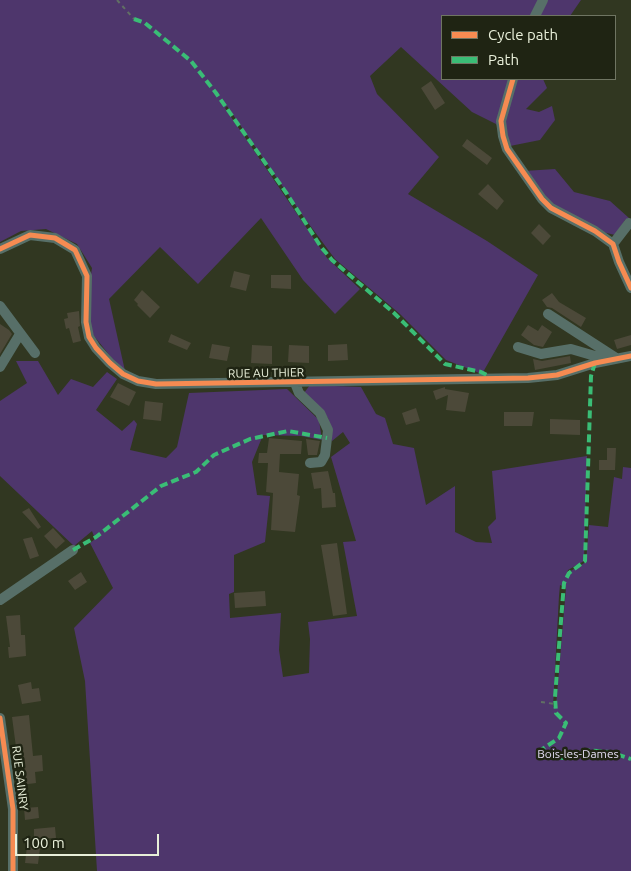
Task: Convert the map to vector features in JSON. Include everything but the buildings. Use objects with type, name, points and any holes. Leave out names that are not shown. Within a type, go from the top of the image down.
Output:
[{"type":"street","points":[[535,15],[542,0]]},
{"type":"street","points":[[513,80],[501,121],[507,150],[542,199],[551,208],[595,231],[613,244],[631,288]]},
{"type":"street","points":[[613,244],[629,223]]},
{"type":"street","name":"RUE AU THIER","points":[[0,249],[30,235],[55,238],[75,250],[86,276],[86,322],[90,337],[105,358],[123,374],[138,381],[156,384],[528,378],[556,375],[616,358],[631,356]]},
{"type":"street","points":[[0,306],[35,353]]},
{"type":"street","points":[[548,314],[616,358]]},
{"type":"street","points":[[0,366],[20,334]]},
{"type":"street","points":[[518,347],[541,354],[571,349],[595,356],[604,362]]},
{"type":"street","name":"RUE AU THIER","points":[[295,382],[299,393],[320,413],[328,430],[325,455],[321,462],[310,463]]},
{"type":"street","points":[[0,600],[73,550]]},
{"type":"street","name":"RUE SAINRY","points":[[0,718],[12,809],[13,871]]},
{"type":"path","points":[[117,0],[134,19]]},
{"type":"path","points":[[541,702],[554,704]]},
{"type":"green space","points":[[0,0],[581,0],[571,15],[441,15],[441,80],[543,80],[547,88],[526,109],[539,112],[552,106],[555,120],[540,140],[510,146],[496,124],[472,112],[401,47],[370,76],[377,94],[439,157],[408,194],[487,241],[538,275],[482,374],[446,360],[400,314],[335,259],[227,106],[225,108],[327,258],[360,289],[335,314],[303,280],[261,218],[198,284],[160,247],[109,299],[125,371],[119,367],[90,331],[89,288],[92,268],[77,244],[46,229],[21,231],[0,242]]},
{"type":"green space","points":[[555,169],[574,192],[610,201],[629,218],[625,220],[615,235],[573,225],[548,206],[524,171]]},
{"type":"green space","name":"Bois-les-Dames","points":[[16,361],[38,361],[58,395],[71,379],[93,387],[107,372],[117,379],[96,410],[122,431],[134,420],[137,424],[130,450],[166,458],[177,447],[189,393],[287,389],[319,420],[322,440],[301,436],[263,435],[252,462],[257,495],[270,496],[265,542],[234,555],[234,592],[229,594],[230,618],[281,613],[279,650],[283,677],[309,673],[310,639],[308,622],[357,616],[343,542],[356,541],[331,457],[350,443],[343,432],[332,441],[328,418],[304,393],[310,385],[361,387],[376,414],[385,418],[393,444],[414,448],[426,505],[455,486],[455,532],[476,542],[492,543],[488,527],[496,519],[492,471],[587,456],[584,561],[568,570],[567,573],[586,562],[589,525],[608,527],[614,477],[622,479],[623,467],[631,468],[631,871],[97,871],[85,681],[74,628],[113,588],[90,543],[95,539],[92,531],[74,546],[0,476],[0,401],[27,383]],"holes":[[[560,585],[566,588],[556,706],[553,707]]]},
{"type":"marked path","points":[[134,19],[145,23],[191,61],[216,93],[287,194],[321,247],[332,260],[394,313],[445,364],[481,372],[489,376]]},
{"type":"marked path","points":[[595,363],[591,376],[585,561],[569,573],[564,583],[555,697],[556,713],[566,723],[559,738],[541,750],[562,758],[584,750],[610,752],[631,759]]},
{"type":"marked path","points":[[73,550],[96,537],[161,486],[196,472],[214,455],[250,439],[288,431],[327,438]]},
{"type":"cycle path","points":[[513,80],[501,121],[507,149],[542,199],[551,208],[595,231],[613,244],[631,288]]},
{"type":"cycle path","points":[[0,249],[30,235],[55,238],[75,250],[87,276],[86,322],[89,337],[110,363],[123,374],[138,381],[156,384],[528,378],[557,375],[595,363],[631,356]]},
{"type":"cycle path","points":[[0,718],[13,809],[13,871]]}]
